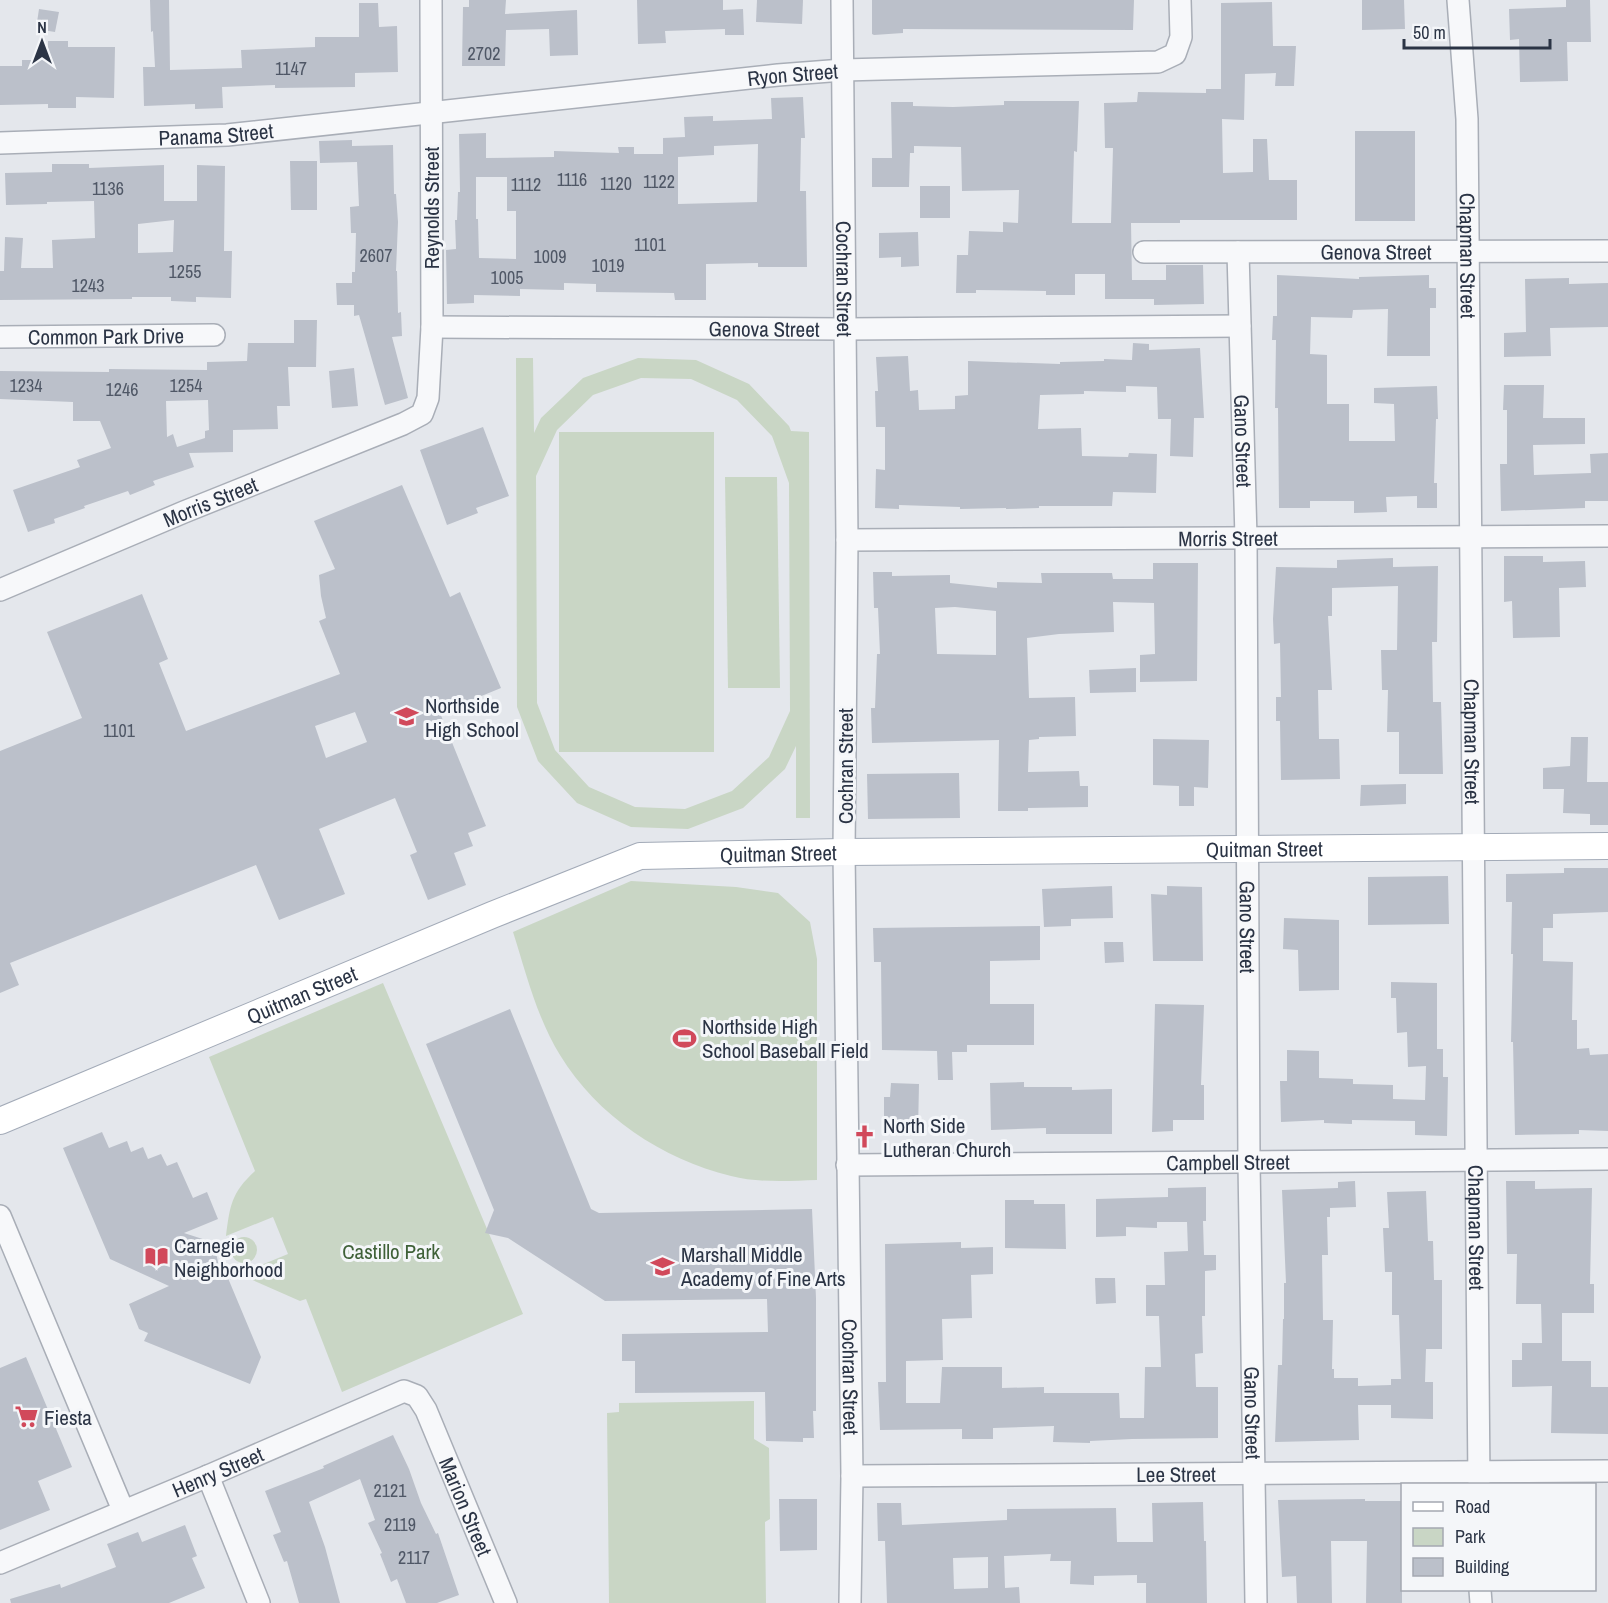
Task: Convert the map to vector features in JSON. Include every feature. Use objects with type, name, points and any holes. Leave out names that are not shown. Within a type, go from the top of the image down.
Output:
[{"type":"main road","name":"Quitman Street","points":[[0,1121],[492,915],[640,856],[844,852],[1608,846]]},
{"type":"street","name":"Reynolds Street","points":[[422,414],[428,398],[432,327],[431,0]]},
{"type":"street","name":"Cochran Street","points":[[842,0],[847,540],[844,852],[852,1476],[850,1603]]},
{"type":"street","name":"Ryon Street","points":[[431,114],[778,75],[843,70],[1158,62],[1175,54],[1180,37],[1180,0]]},
{"type":"street","name":"Chapman Street","points":[[1458,0],[1467,119],[1479,1478]]},
{"type":"street","name":"Panama Street","points":[[0,143],[227,135],[431,114]]},
{"type":"street","name":"Genova Street","points":[[1144,252],[1608,251]]},
{"type":"street","name":"Gano Street","points":[[1238,252],[1246,538],[1249,1163],[1256,1603]]},
{"type":"street","name":"Genova Street","points":[[432,327],[845,329],[1240,326]]},
{"type":"street","name":"Common Park Drive","points":[[0,337],[214,335]]},
{"type":"street","name":"Morris Street","points":[[0,590],[422,414]]},
{"type":"street","name":"Morris Street","points":[[847,540],[1608,536]]},
{"type":"street","name":"Campbell Street","points":[[847,1165],[1608,1159]]},
{"type":"street","points":[[0,1216],[123,1510]]},
{"type":"street","name":"Henry Street","points":[[0,1563],[404,1391],[417,1396],[426,1410]]},
{"type":"street","name":"Marion Street","points":[[426,1410],[506,1603]]},
{"type":"street","name":"Lee Street","points":[[852,1476],[1253,1473],[1479,1478],[1608,1471]]},
{"type":"street","points":[[208,1476],[259,1603]]},
{"type":"green space","points":[[516,358],[533,358],[534,433],[541,418],[583,378],[638,358],[696,360],[749,384],[789,426],[791,431],[809,432],[810,818],[796,818],[796,746],[785,769],[743,808],[688,829],[631,827],[577,803],[538,761],[517,707]],"holes":[[[641,378],[691,379],[737,400],[772,436],[789,483],[790,711],[769,757],[732,791],[685,809],[635,807],[589,787],[555,750],[537,703],[536,476],[557,430],[593,395]]]},
{"type":"green space","points":[[559,432],[714,432],[714,752],[559,752]]},
{"type":"green space","points":[[725,477],[777,477],[780,688],[728,688]]},
{"type":"green space","name":"Northside High School Baseball Field","points":[[631,881],[736,887],[778,893],[810,922],[817,959],[817,1180],[752,1180],[731,1176],[680,1158],[656,1146],[612,1116],[575,1077],[560,1055],[538,1011],[513,932]]},
{"type":"green space","name":"Castillo Park","points":[[383,983],[523,1314],[342,1392],[306,1299],[300,1301],[239,1274],[288,1254],[273,1217],[226,1236],[236,1193],[255,1171],[209,1057]]},
{"type":"green space","points":[[244,1237],[254,1240],[257,1250],[254,1260],[244,1263],[234,1260],[231,1250],[234,1240]]},
{"type":"green space","points":[[754,1401],[754,1439],[769,1448],[770,1519],[765,1522],[766,1603],[609,1603],[607,1413],[619,1412],[619,1403]]},
{"type":"building","points":[[150,0],[169,0],[170,70],[242,68],[241,50],[315,47],[315,37],[359,37],[359,3],[378,3],[379,27],[397,26],[398,72],[355,73],[355,87],[275,88],[275,85],[222,87],[223,108],[195,109],[195,104],[144,106],[143,67],[155,67]]},
{"type":"building","points":[[469,0],[506,0],[505,14],[577,10],[578,55],[550,56],[549,29],[506,30],[505,66],[462,66],[463,7],[469,7]]},
{"type":"building","points":[[637,0],[723,0],[723,10],[743,9],[744,35],[725,35],[725,29],[665,31],[666,43],[638,44]]},
{"type":"building","points":[[757,0],[803,0],[802,24],[756,22]]},
{"type":"building","points":[[872,0],[1134,0],[1133,30],[903,29],[903,33],[874,35],[872,34]]},
{"type":"building","points":[[1362,0],[1404,0],[1405,29],[1362,30]]},
{"type":"building","points":[[1566,0],[1590,0],[1591,42],[1567,42],[1568,81],[1520,82],[1519,39],[1510,40],[1509,9],[1566,7]]},
{"type":"building","points":[[1272,2],[1273,46],[1296,46],[1294,86],[1275,86],[1276,73],[1245,74],[1244,120],[1222,119],[1223,173],[1253,172],[1253,139],[1267,139],[1269,180],[1297,180],[1297,220],[1180,220],[1180,223],[1131,223],[1132,280],[1166,280],[1166,265],[1203,265],[1204,304],[1154,305],[1154,299],[1105,299],[1105,274],[1075,274],[1075,295],[1046,295],[1046,291],[976,290],[976,293],[956,293],[957,255],[968,255],[969,231],[1003,232],[1003,222],[1018,223],[1019,190],[962,191],[961,147],[914,146],[914,153],[910,153],[909,187],[872,187],[872,158],[892,158],[891,102],[913,102],[913,106],[953,107],[1004,105],[1004,101],[1079,101],[1077,152],[1074,151],[1072,223],[1111,223],[1113,148],[1105,148],[1104,103],[1137,102],[1138,92],[1206,93],[1206,89],[1221,89],[1221,3]]},
{"type":"building","points":[[39,9],[59,12],[55,32],[36,29]]},
{"type":"building","points":[[48,41],[68,41],[68,47],[115,47],[114,98],[76,97],[76,108],[48,108],[48,104],[0,105],[0,66],[22,66],[22,60],[48,60]]},
{"type":"building","points":[[803,97],[805,138],[801,138],[800,191],[806,191],[807,267],[758,267],[758,263],[706,264],[706,300],[675,300],[674,293],[596,292],[596,284],[564,283],[564,290],[520,289],[520,296],[474,295],[474,303],[447,304],[446,250],[456,249],[455,220],[457,220],[458,192],[460,192],[459,134],[486,133],[486,158],[554,157],[554,151],[619,153],[618,147],[634,147],[634,154],[663,154],[663,138],[685,137],[684,117],[713,116],[713,121],[772,119],[771,98]],"holes":[[[758,144],[757,202],[678,204],[678,157],[714,155],[714,146]],[[476,177],[507,177],[507,211],[516,211],[516,259],[479,258]]]},
{"type":"building","points":[[1355,131],[1415,131],[1415,221],[1355,221]]},
{"type":"building","points":[[352,140],[352,146],[393,145],[394,194],[396,194],[398,222],[396,271],[398,313],[401,312],[402,336],[392,337],[408,398],[385,405],[359,315],[354,316],[354,305],[337,305],[336,283],[352,283],[352,272],[355,272],[356,233],[351,233],[350,207],[359,206],[357,162],[320,163],[319,141]]},
{"type":"building","points":[[290,161],[317,161],[317,210],[291,210]]},
{"type":"building","points":[[52,164],[89,164],[89,168],[164,165],[164,201],[197,201],[197,165],[225,166],[224,251],[232,251],[231,298],[196,297],[196,302],[171,301],[171,297],[0,300],[0,271],[4,271],[5,237],[23,238],[21,268],[53,268],[52,240],[95,238],[94,201],[6,205],[5,173],[52,172]],"holes":[[[174,220],[173,252],[138,253],[138,224]]]},
{"type":"building","points":[[920,186],[950,186],[950,218],[920,218]]},
{"type":"building","points":[[918,232],[919,266],[901,267],[901,257],[879,258],[879,233]]},
{"type":"building","points":[[1277,275],[1359,279],[1359,277],[1429,275],[1429,288],[1436,288],[1436,308],[1430,308],[1430,356],[1387,356],[1388,309],[1353,310],[1352,318],[1311,317],[1310,354],[1327,355],[1327,404],[1349,404],[1349,441],[1395,441],[1394,404],[1374,403],[1374,388],[1437,386],[1438,419],[1436,419],[1434,483],[1437,483],[1437,508],[1417,508],[1417,496],[1386,497],[1387,512],[1354,513],[1354,501],[1310,501],[1310,508],[1279,508],[1278,408],[1275,408],[1276,340],[1272,340],[1273,316],[1277,316]]},
{"type":"building","points":[[1569,278],[1569,284],[1608,283],[1608,327],[1550,328],[1551,356],[1504,357],[1504,333],[1526,332],[1525,279]]},
{"type":"building","points":[[294,320],[317,320],[316,367],[288,367],[290,406],[277,406],[278,429],[233,430],[233,452],[189,453],[194,467],[153,481],[155,485],[130,495],[128,491],[84,506],[85,508],[54,519],[55,523],[28,532],[13,490],[80,467],[77,460],[111,448],[100,421],[73,421],[73,402],[0,399],[0,371],[207,370],[207,362],[247,361],[248,343],[294,343]],"holes":[[[208,400],[209,430],[205,431],[205,438],[177,447],[173,434],[167,437],[166,401]]]},
{"type":"building","points":[[1133,343],[1149,344],[1149,350],[1200,348],[1204,418],[1194,418],[1193,457],[1170,456],[1171,419],[1158,419],[1157,387],[1126,386],[1126,392],[1084,391],[1084,394],[1040,395],[1038,429],[1081,428],[1082,456],[1128,457],[1129,453],[1157,454],[1156,493],[1113,492],[1112,506],[960,509],[960,507],[899,505],[899,509],[875,508],[876,469],[885,470],[885,427],[876,427],[875,391],[878,391],[876,357],[908,356],[910,391],[918,390],[919,410],[955,409],[955,396],[968,395],[968,361],[1060,364],[1060,362],[1104,361],[1104,359],[1132,360]]},
{"type":"building","points":[[354,368],[358,406],[332,408],[329,371]]},
{"type":"building","points":[[1504,385],[1544,385],[1543,418],[1585,418],[1585,444],[1533,445],[1534,475],[1591,473],[1590,454],[1608,453],[1608,501],[1585,501],[1585,508],[1501,511],[1500,464],[1507,464],[1507,410],[1503,410]]},
{"type":"building","points":[[483,427],[509,496],[476,508],[478,513],[447,525],[420,450]]},
{"type":"building","points":[[402,485],[450,597],[460,592],[501,688],[440,713],[486,826],[468,833],[473,846],[454,853],[466,885],[428,900],[410,855],[417,852],[395,798],[319,829],[345,894],[279,920],[256,865],[10,963],[19,985],[0,993],[0,751],[82,718],[47,632],[142,594],[168,659],[159,663],[186,731],[340,674],[319,621],[326,618],[319,575],[335,569],[314,521]],"holes":[[[355,712],[367,742],[326,758],[315,726]]]},
{"type":"building","points":[[1504,556],[1543,556],[1543,562],[1585,561],[1586,587],[1559,588],[1560,637],[1513,638],[1512,601],[1504,602]]},
{"type":"building","points":[[1393,558],[1393,567],[1438,566],[1437,642],[1432,642],[1433,702],[1441,702],[1443,774],[1399,774],[1399,732],[1387,732],[1388,690],[1382,690],[1381,650],[1397,650],[1398,586],[1332,588],[1332,616],[1328,616],[1332,690],[1318,690],[1319,739],[1339,739],[1340,779],[1281,780],[1280,721],[1276,721],[1276,697],[1281,697],[1280,643],[1274,644],[1273,619],[1276,567],[1337,568],[1337,560]]},
{"type":"building","points":[[1153,563],[1198,563],[1197,681],[1140,682],[1140,655],[1155,654],[1154,603],[1113,602],[1114,632],[1027,638],[1029,698],[1075,697],[1076,736],[1039,737],[1039,739],[1029,740],[1028,772],[1079,771],[1080,786],[1088,786],[1088,807],[998,811],[999,740],[872,743],[871,708],[875,708],[877,654],[880,654],[878,608],[874,608],[873,572],[892,572],[892,576],[950,575],[950,583],[997,588],[997,582],[1042,583],[1041,573],[1112,573],[1113,579],[1153,579]],"holes":[[[955,607],[996,611],[996,655],[937,654],[935,608]]]},
{"type":"building","points":[[1136,668],[1136,692],[1090,693],[1089,670]]},
{"type":"building","points":[[1571,737],[1588,737],[1587,782],[1608,782],[1608,825],[1590,825],[1590,814],[1563,813],[1564,789],[1543,789],[1543,768],[1570,766]]},
{"type":"building","points":[[1153,739],[1209,740],[1208,788],[1194,787],[1194,806],[1179,806],[1179,786],[1153,785]]},
{"type":"building","points":[[959,773],[960,818],[868,819],[867,774]]},
{"type":"building","points":[[1406,784],[1406,804],[1360,806],[1361,785]]},
{"type":"building","points":[[1564,868],[1608,868],[1608,912],[1553,914],[1553,928],[1543,928],[1543,961],[1573,962],[1572,1020],[1577,1020],[1577,1049],[1589,1048],[1590,1055],[1608,1054],[1608,1131],[1579,1130],[1579,1134],[1515,1135],[1513,1042],[1511,1042],[1512,902],[1506,902],[1506,874],[1564,873]]},
{"type":"building","points":[[1448,876],[1449,924],[1368,925],[1368,877]]},
{"type":"building","points":[[1112,886],[1113,918],[1071,919],[1071,926],[1044,927],[1042,889]]},
{"type":"building","points":[[1167,886],[1202,887],[1203,961],[1153,961],[1151,894],[1167,895]]},
{"type":"building","points":[[1284,918],[1339,920],[1339,990],[1299,991],[1298,950],[1283,949]]},
{"type":"building","points":[[1040,926],[1040,960],[990,961],[990,1004],[1034,1004],[1034,1045],[967,1045],[967,1052],[952,1052],[953,1080],[938,1080],[937,1051],[882,1050],[881,962],[874,962],[873,928]]},
{"type":"building","points":[[1104,942],[1123,942],[1124,962],[1105,963]]},
{"type":"building","points":[[1391,982],[1437,983],[1437,1049],[1443,1049],[1443,1077],[1448,1077],[1447,1136],[1415,1135],[1415,1121],[1352,1120],[1352,1124],[1324,1123],[1324,1120],[1281,1122],[1280,1081],[1287,1081],[1287,1050],[1319,1051],[1319,1078],[1353,1079],[1353,1084],[1393,1085],[1393,1099],[1425,1100],[1426,1066],[1408,1067],[1407,1032],[1397,1033],[1396,998],[1391,998]]},
{"type":"building","points":[[1155,1004],[1204,1005],[1201,1085],[1204,1085],[1204,1120],[1173,1120],[1173,1131],[1152,1132]]},
{"type":"building","points":[[510,1009],[591,1209],[599,1213],[812,1209],[816,1298],[814,1438],[803,1438],[803,1442],[766,1441],[765,1392],[635,1393],[635,1361],[622,1361],[622,1334],[768,1332],[767,1299],[605,1301],[508,1238],[485,1233],[494,1210],[426,1044]]},
{"type":"building","points":[[1024,1082],[1024,1087],[1072,1087],[1072,1090],[1112,1089],[1112,1134],[1046,1134],[1046,1128],[991,1130],[990,1083]]},
{"type":"building","points":[[891,1083],[919,1084],[918,1131],[884,1130],[884,1097],[890,1097]]},
{"type":"building","name":"Carnegie Neighborhood","points":[[102,1132],[109,1148],[127,1141],[131,1152],[143,1147],[148,1159],[161,1154],[167,1166],[177,1162],[193,1198],[207,1192],[218,1219],[184,1233],[218,1244],[216,1253],[218,1262],[225,1271],[261,1357],[250,1384],[144,1341],[148,1333],[139,1329],[129,1304],[169,1286],[110,1259],[63,1148]]},
{"type":"building","points":[[1355,1181],[1356,1207],[1330,1208],[1330,1217],[1327,1217],[1328,1255],[1322,1255],[1323,1320],[1333,1320],[1332,1369],[1334,1369],[1334,1378],[1358,1378],[1358,1386],[1391,1385],[1391,1379],[1401,1379],[1399,1315],[1392,1315],[1392,1272],[1385,1272],[1383,1228],[1389,1228],[1387,1192],[1426,1191],[1428,1241],[1433,1241],[1434,1280],[1442,1280],[1442,1349],[1426,1349],[1425,1382],[1433,1382],[1433,1419],[1391,1418],[1391,1405],[1358,1405],[1359,1440],[1275,1442],[1278,1365],[1282,1365],[1284,1283],[1286,1283],[1282,1190],[1338,1188],[1338,1182]]},
{"type":"building","points":[[1506,1181],[1535,1181],[1535,1189],[1592,1188],[1590,1284],[1594,1284],[1594,1313],[1562,1313],[1562,1361],[1591,1361],[1591,1387],[1608,1387],[1608,1434],[1551,1433],[1552,1386],[1512,1387],[1512,1360],[1522,1360],[1522,1343],[1542,1343],[1541,1304],[1516,1304],[1517,1254],[1507,1254]]},
{"type":"building","points":[[1206,1187],[1206,1221],[1203,1221],[1204,1255],[1216,1255],[1216,1270],[1205,1271],[1205,1316],[1202,1316],[1203,1353],[1195,1354],[1196,1387],[1218,1387],[1218,1438],[1132,1439],[1090,1441],[1090,1443],[1053,1442],[1054,1426],[993,1428],[993,1439],[962,1439],[962,1429],[880,1430],[878,1382],[886,1382],[885,1244],[961,1242],[961,1248],[993,1247],[993,1274],[971,1275],[972,1318],[942,1319],[943,1360],[906,1361],[906,1403],[940,1403],[942,1367],[1002,1367],[1002,1388],[1044,1387],[1044,1393],[1119,1393],[1120,1418],[1144,1418],[1145,1367],[1161,1367],[1159,1316],[1146,1316],[1146,1285],[1165,1285],[1164,1252],[1188,1251],[1187,1222],[1157,1222],[1157,1228],[1126,1227],[1126,1236],[1096,1237],[1096,1199],[1168,1197],[1168,1188]]},
{"type":"building","points":[[1005,1200],[1034,1200],[1034,1204],[1065,1204],[1066,1249],[1005,1248]]},
{"type":"building","points":[[1095,1278],[1115,1278],[1116,1303],[1096,1304]]},
{"type":"building","name":"Fiesta","points":[[26,1357],[72,1467],[38,1481],[50,1510],[0,1530],[0,1368]]},
{"type":"building","points":[[393,1435],[409,1469],[421,1503],[436,1534],[438,1533],[459,1595],[437,1603],[406,1603],[397,1579],[391,1582],[380,1554],[382,1553],[368,1523],[375,1520],[360,1479],[309,1502],[325,1547],[340,1603],[299,1603],[287,1561],[284,1562],[273,1535],[281,1532],[265,1491],[324,1468],[323,1466]]},
{"type":"building","points":[[779,1499],[817,1499],[817,1550],[780,1551]]},
{"type":"building","points":[[1278,1500],[1401,1501],[1402,1603],[1366,1603],[1367,1541],[1331,1541],[1332,1603],[1297,1603],[1296,1576],[1282,1577]]},
{"type":"building","points":[[1203,1502],[1207,1603],[1146,1603],[1146,1583],[1137,1583],[1137,1575],[1094,1576],[1094,1585],[1070,1584],[1071,1561],[1050,1561],[1051,1554],[1004,1556],[1005,1588],[1019,1587],[1020,1603],[887,1603],[885,1541],[878,1541],[877,1503],[901,1503],[902,1525],[1007,1520],[1007,1509],[1116,1508],[1117,1542],[1153,1542],[1152,1503]],"holes":[[[988,1557],[988,1588],[954,1589],[953,1558]]]},
{"type":"building","points":[[185,1525],[197,1556],[192,1558],[205,1588],[169,1603],[11,1603],[10,1599],[60,1584],[61,1588],[116,1567],[107,1544],[138,1532],[142,1542]]},
{"type":"place","name":"Northside High School","points":[[407,717]]},
{"type":"place","name":"Northside High School Baseball Field","points":[[684,1038]]},
{"type":"place","name":"North Side Lutheran Church","points":[[865,1137]]},
{"type":"place","name":"Carnegie Neighborhood","points":[[156,1257]]},
{"type":"place","name":"Marshall Middle Academy of Fine Arts","points":[[663,1266]]},
{"type":"place","name":"Fiesta","points":[[26,1417]]}]
